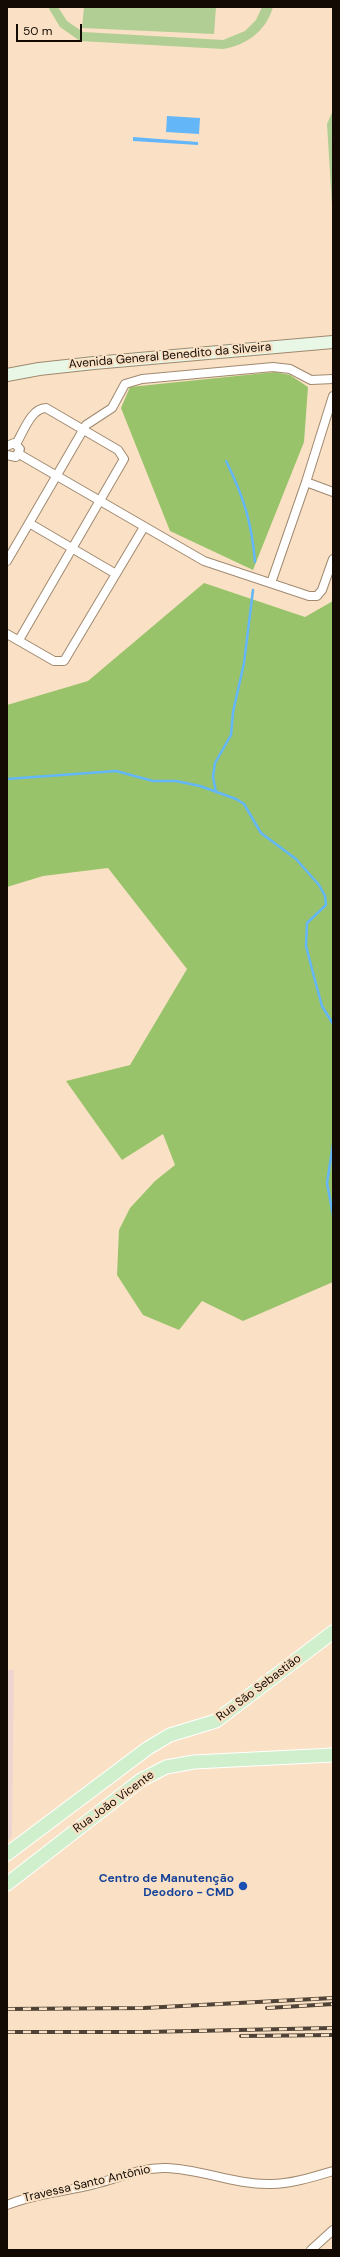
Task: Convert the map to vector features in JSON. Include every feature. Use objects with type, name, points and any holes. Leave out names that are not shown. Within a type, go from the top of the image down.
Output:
[{"type":"main road","name":"Avenida General Benedito da Silveira","points":[[7,375],[39,369],[94,363],[333,342]]},
{"type":"main road","name":"Rua São Sebastião","points":[[178,1732],[210,1724],[222,1717],[333,1632]]},
{"type":"main road","name":"Rua João Vicente","points":[[7,1854],[134,1757],[155,1743],[178,1732]]},
{"type":"main road","name":"Rua João Vicente","points":[[7,1884],[129,1788],[148,1775],[162,1769],[194,1762],[333,1755]]},
{"type":"street","points":[[7,561],[84,430],[90,422],[112,408],[122,386],[133,380],[273,367],[290,369],[311,380],[333,379]]},
{"type":"street","points":[[271,583],[306,482],[333,396]]},
{"type":"street","points":[[19,454],[20,449],[10,444],[35,413],[42,408],[52,410],[118,450],[124,459],[19,640]]},
{"type":"street","points":[[19,454],[204,561],[309,596],[317,596],[322,590],[333,559]]},
{"type":"street","points":[[8,458],[16,457],[19,454]]},
{"type":"street","points":[[306,482],[333,492]]},
{"type":"street","points":[[29,523],[116,574]]},
{"type":"street","points":[[7,634],[54,661],[64,661],[144,527]]},
{"type":"street","name":"Travessa Santo Antônio","points":[[7,2205],[30,2196],[95,2184],[147,2169],[184,2169],[233,2180],[270,2184],[304,2179],[333,2171]]},
{"type":"street","points":[[311,2250],[333,2230]]},
{"type":"shaded area","points":[[7,1670],[14,1670],[12,1837],[7,1841]]},
{"type":"green space","points":[[48,7],[58,7],[67,21],[83,32],[223,40],[245,31],[256,20],[262,7],[273,7],[266,23],[254,36],[240,44],[223,49],[80,41],[60,27]]},
{"type":"green space","points":[[84,7],[216,7],[214,34],[82,28]]},
{"type":"green space","points":[[333,110],[332,124],[333,222],[327,124]]},
{"type":"green space","points":[[275,372],[290,375],[308,387],[304,442],[253,570],[170,531],[121,408],[130,387]]},
{"type":"green space","points":[[204,583],[305,617],[333,601],[333,1282],[243,1321],[202,1301],[179,1330],[143,1315],[117,1275],[119,1230],[130,1208],[155,1181],[175,1165],[163,1134],[122,1160],[66,1081],[130,1065],[187,969],[108,868],[43,876],[7,887],[7,705],[88,681]]},
{"type":"water","points":[[167,116],[200,118],[199,134],[166,132]]},
{"type":"water","points":[[133,137],[198,142],[198,145],[133,141]]},
{"type":"waterway","points":[[226,461],[246,510],[252,535],[255,562]]},
{"type":"waterway","points":[[216,792],[213,777],[215,763],[231,735],[233,712],[244,663],[253,590]]},
{"type":"waterway","points":[[7,779],[116,771],[153,781],[176,781],[200,786],[236,799],[244,804],[261,833],[296,859],[319,885],[325,896],[326,905],[307,923],[306,946],[322,1006],[333,1024]]},
{"type":"waterway","points":[[333,1144],[327,1183],[333,1215]]},
{"type":"railway","points":[[7,2009],[144,2008],[333,1998]]},
{"type":"railway","points":[[267,2008],[333,2004]]},
{"type":"railway","points":[[7,2032],[145,2032],[333,2028]]},
{"type":"railway","points":[[241,2036],[333,2035]]},
{"type":"place","name":"Centro de Manutenção Deodoro - CMD","points":[[243,1886]]}]
